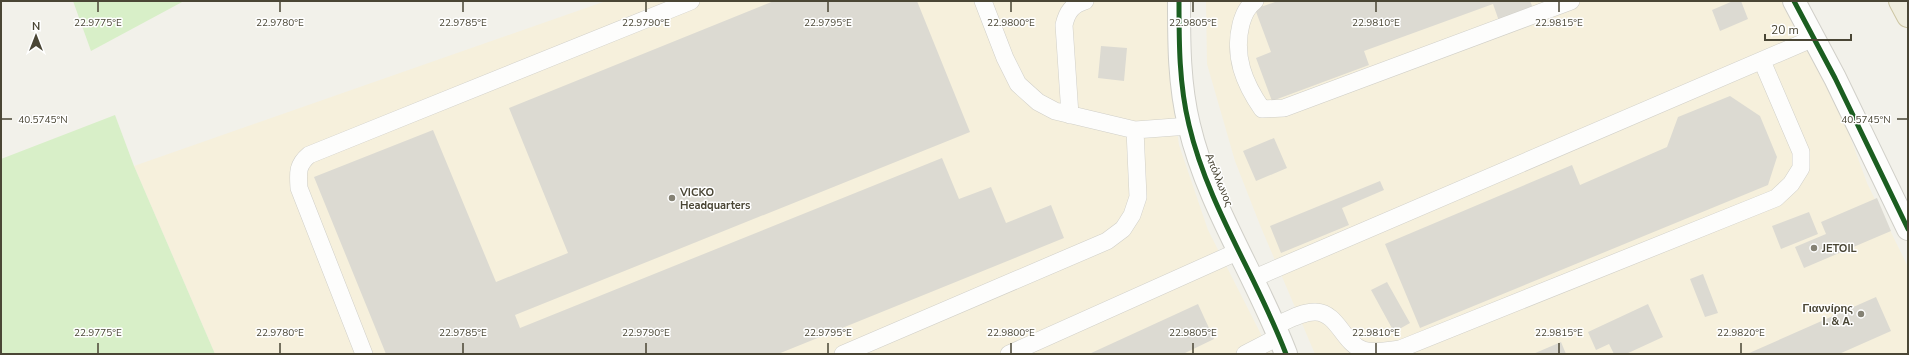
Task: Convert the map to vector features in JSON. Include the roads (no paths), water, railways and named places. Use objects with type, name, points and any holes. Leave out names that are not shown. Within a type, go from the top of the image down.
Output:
[{"type":"highway","points":[[1900,1],[1908,16]]},
{"type":"street","name":"Απόλλωνος","points":[[1179,1],[1179,45],[1182,90],[1189,126],[1206,176],[1280,339]]},
{"type":"street","points":[[1794,1],[1835,78],[1908,229]]},
{"type":"lane","points":[[364,354],[299,188],[298,175],[301,162],[309,155],[691,1]]},
{"type":"lane","points":[[983,1],[1005,58],[1018,84],[1038,102],[1055,111],[1135,130],[1189,126]]},
{"type":"lane","points":[[1070,115],[1064,25],[1067,14],[1076,4],[1085,1]]},
{"type":"lane","points":[[1255,1],[1249,6],[1244,16],[1237,40],[1238,53],[1244,74],[1257,101],[1262,109],[1272,110],[1284,108],[1571,1]]},
{"type":"lane","points":[[1252,279],[1814,38]]},
{"type":"lane","points":[[1245,354],[1280,339],[1310,312],[1317,312],[1329,316],[1350,343],[1364,350],[1380,351],[1400,349],[1776,198],[1791,184],[1801,168],[1801,152],[1762,61]]},
{"type":"lane","points":[[843,354],[1107,241],[1123,229],[1132,215],[1138,197],[1135,130]]},
{"type":"lane","points":[[1009,354],[1239,251]]},
{"type":"place","name":"VICKO Headquarters","points":[[672,198]]},
{"type":"place","name":"JETOIL","points":[[1814,248]]},
{"type":"place","name":"Γιαννίρης Ι. & Α.","points":[[1861,314]]}]
